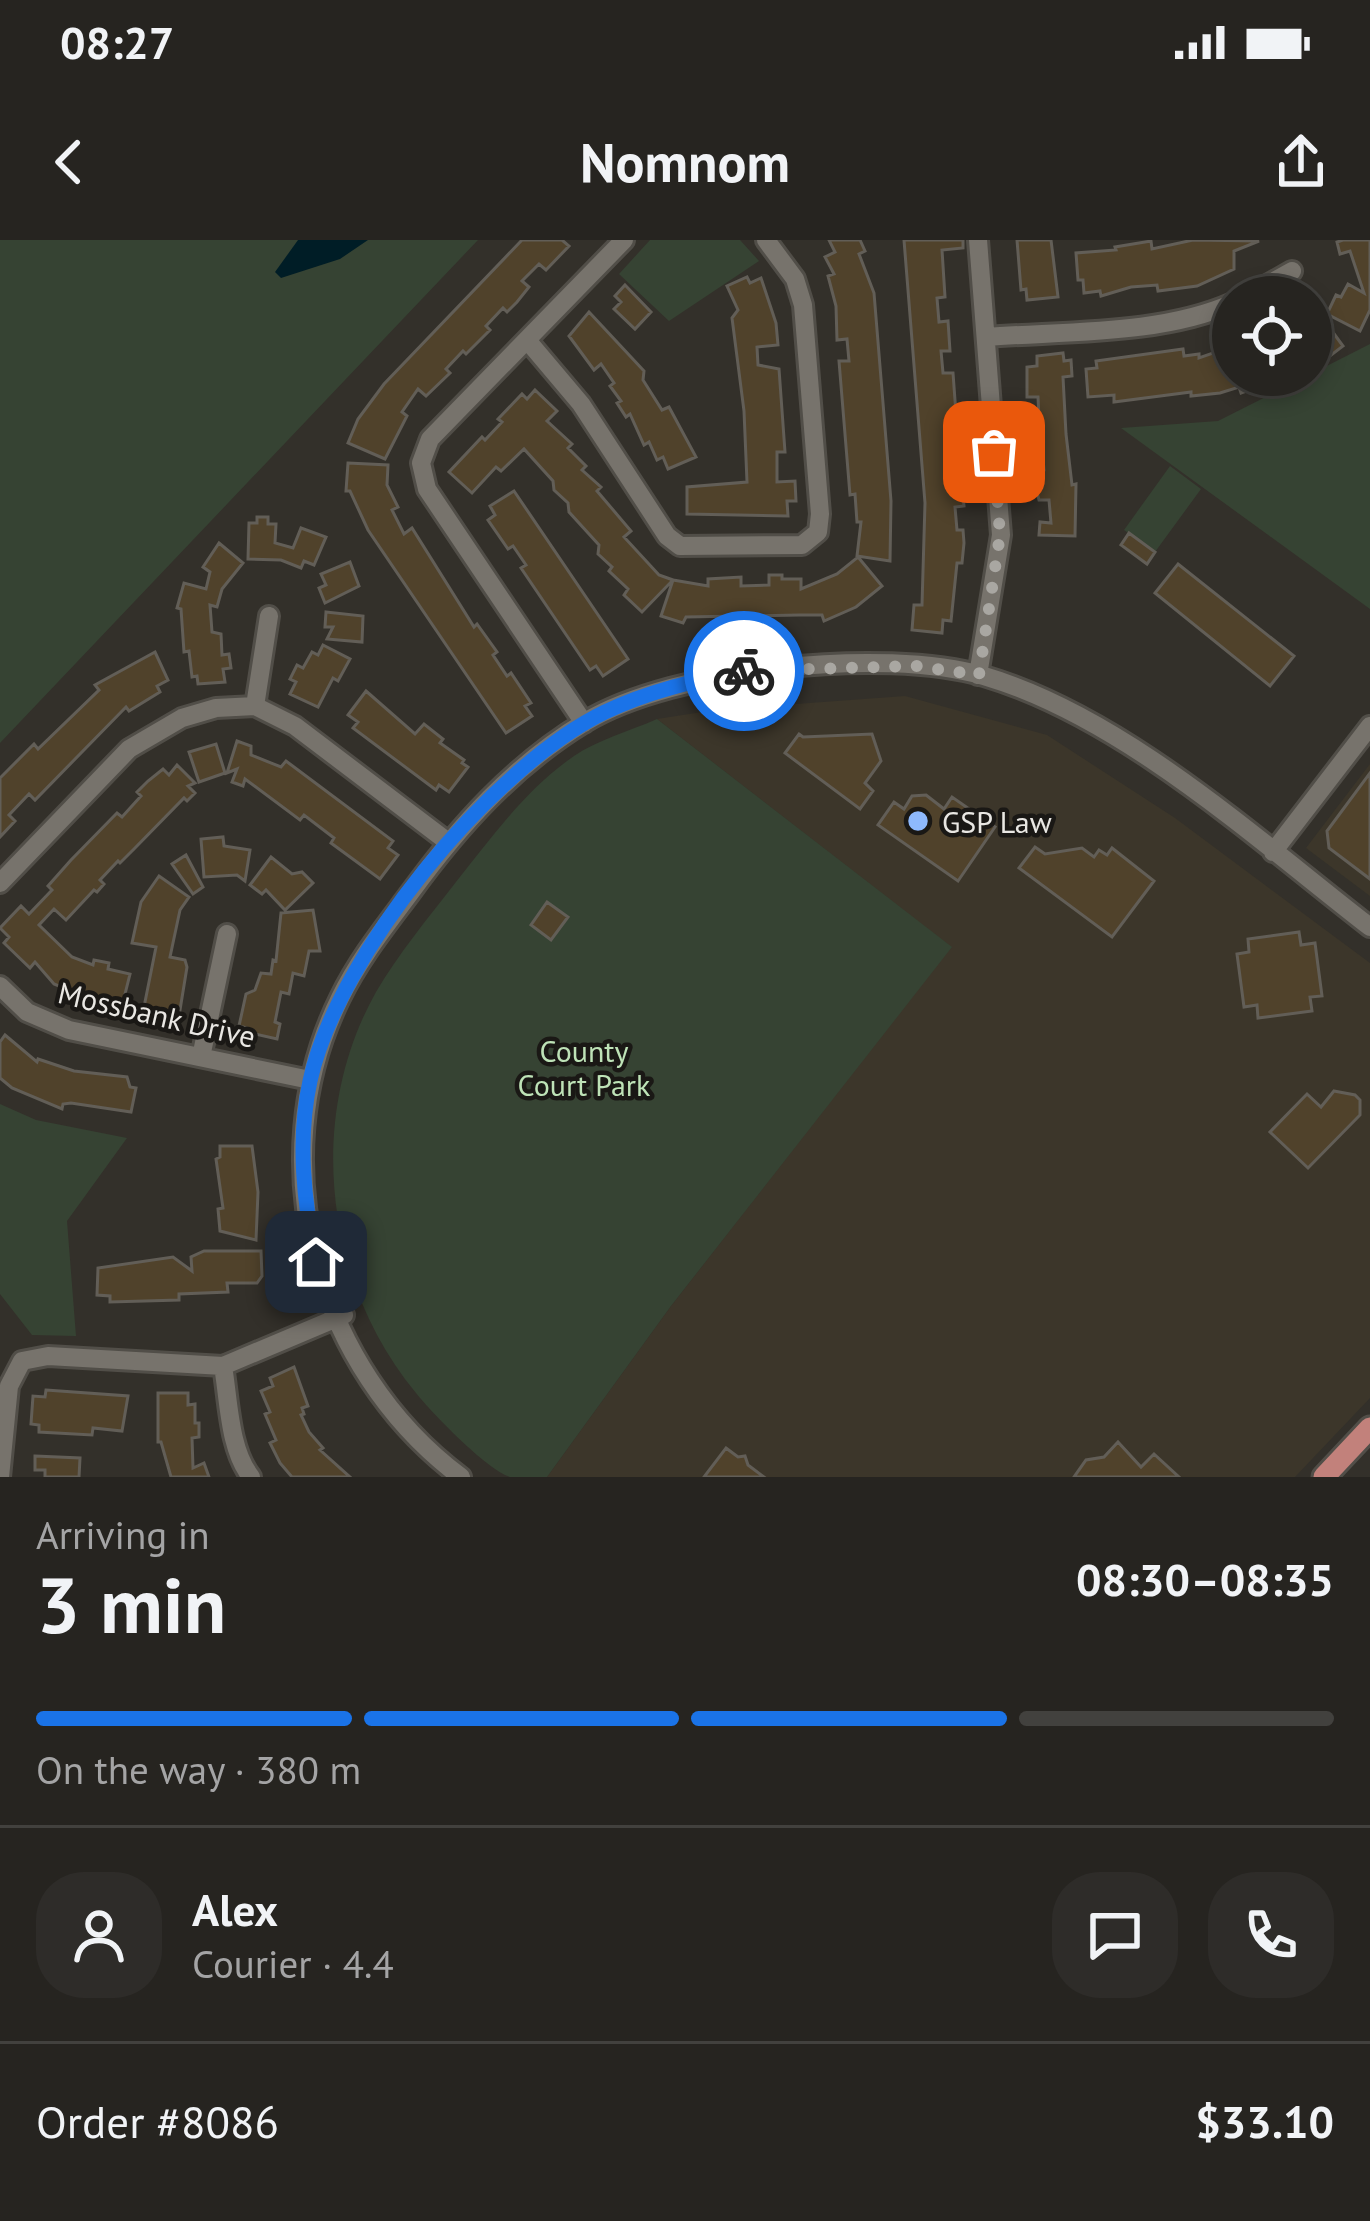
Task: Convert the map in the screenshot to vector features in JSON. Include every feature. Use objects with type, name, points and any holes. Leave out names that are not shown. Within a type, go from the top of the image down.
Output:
[{"type":"main road","points":[[1324,1477],[1370,1428]]},
{"type":"street","points":[[584,723],[427,489],[421,463],[430,439],[624,240]]},
{"type":"street","points":[[527,340],[581,404],[668,536],[680,546],[802,545],[818,532],[820,514],[803,305],[795,279],[766,240]]},
{"type":"street","points":[[978,240],[1000,535],[979,675]]},
{"type":"street","points":[[1283,276],[1292,271]]},
{"type":"street","points":[[987,337],[1166,323],[1212,313]]},
{"type":"street","points":[[255,706],[269,616]]},
{"type":"street","points":[[460,1477],[401,1425],[361,1368],[316,1262],[307,1218],[304,1142],[310,1080],[338,1000],[367,950],[448,842],[517,772],[584,723],[646,695],[752,670],[916,666],[979,675],[1035,693],[1089,719],[1370,927]]},
{"type":"street","points":[[0,883],[129,749],[182,718],[216,708],[255,706],[295,726],[448,842]]},
{"type":"street","points":[[1273,852],[1370,726]]},
{"type":"street","points":[[201,1057],[226,934]]},
{"type":"street","name":"Mossbank Drive","points":[[0,986],[27,1012],[69,1030],[310,1080]]},
{"type":"street","points":[[0,1477],[9,1386],[22,1361],[48,1356],[224,1366],[339,1317]]},
{"type":"street","points":[[224,1366],[242,1466],[251,1477]]},
{"type":"shaded area","points":[[905,696],[1047,735],[1175,818],[1370,963],[1370,1398],[1295,1477],[547,1477],[671,1306],[951,947],[657,719],[715,710]]},
{"type":"shaded area","points":[[1370,764],[1370,896],[1306,848]]},
{"type":"green space","points":[[0,240],[478,240],[0,743]]},
{"type":"green space","points":[[650,240],[740,240],[759,261],[669,321],[619,274]]},
{"type":"green space","points":[[1370,344],[1370,609],[1121,428],[1218,421],[1267,396],[1332,396],[1332,363]]},
{"type":"green space","points":[[1170,466],[1201,489],[1155,552],[1124,530]]},
{"type":"green space","name":"County Court Park","points":[[657,719],[952,947],[671,1306],[547,1477],[510,1477],[474,1452],[424,1402],[385,1349],[361,1302],[335,1198],[333,1145],[340,1092],[354,1041],[376,992],[510,814],[574,756]]},
{"type":"green space","points":[[0,1104],[36,1120],[127,1138],[67,1221],[76,1336],[32,1335],[0,1294]]},
{"type":"water","points":[[298,240],[368,240],[340,259],[281,278],[275,272]]},
{"type":"building","points":[[522,240],[562,240],[569,246],[546,270],[539,264],[522,281],[529,287],[517,302],[507,312],[503,308],[486,326],[490,330],[466,354],[463,351],[446,369],[450,373],[426,396],[418,389],[402,412],[407,416],[385,459],[348,443],[358,419],[384,384]]},
{"type":"building","points":[[829,240],[860,240],[865,251],[859,254],[874,293],[891,501],[890,561],[857,556],[861,522],[857,522],[855,494],[850,495],[839,361],[849,361],[847,339],[837,340],[836,306],[828,276],[834,274],[825,257],[835,252]]},
{"type":"building","points":[[904,240],[963,240],[963,248],[942,250],[945,297],[937,298],[939,322],[948,321],[950,351],[941,351],[943,373],[953,373],[959,455],[950,455],[952,477],[961,476],[964,506],[955,507],[957,530],[963,530],[962,563],[957,563],[951,621],[943,620],[942,633],[912,630],[914,605],[922,605],[925,503]]},
{"type":"building","points":[[1017,240],[1051,240],[1058,297],[1027,300],[1026,289],[1021,290]]},
{"type":"building","points":[[1193,240],[1259,241],[1234,251],[1234,269],[1197,286],[1158,291],[1157,285],[1131,287],[1101,296],[1100,291],[1084,293],[1076,253],[1151,241],[1152,249]]},
{"type":"building","points":[[1370,240],[1370,310],[1360,331],[1332,317],[1336,295],[1341,297],[1348,284],[1364,293],[1350,251],[1340,254],[1337,242]]},
{"type":"building","points":[[747,277],[750,283],[761,278],[776,323],[778,345],[757,347],[758,365],[779,369],[785,452],[777,452],[777,482],[795,481],[796,501],[787,501],[788,516],[687,514],[687,487],[747,482],[732,318],[738,310],[727,286]]},
{"type":"building","points":[[625,285],[651,312],[635,329],[614,309],[621,302],[615,296]]},
{"type":"building","points":[[589,312],[644,371],[643,380],[662,410],[669,407],[696,457],[668,469],[663,457],[657,460],[649,442],[644,445],[630,414],[626,417],[617,403],[621,401],[610,386],[614,383],[601,364],[594,370],[569,336]]},
{"type":"building","points":[[1332,331],[1343,346],[1332,354]]},
{"type":"building","points":[[1183,349],[1184,356],[1199,354],[1199,358],[1212,353],[1212,394],[1114,402],[1114,395],[1088,397],[1086,369],[1097,368],[1096,361]]},
{"type":"building","points":[[1063,353],[1064,361],[1071,360],[1072,376],[1063,377],[1072,485],[1076,484],[1075,536],[1039,535],[1040,522],[1051,523],[1049,500],[1039,500],[1035,484],[1034,471],[1044,470],[1042,448],[1032,449],[1029,419],[1039,418],[1038,397],[1027,397],[1027,367],[1037,366],[1037,356]]},
{"type":"building","points":[[535,390],[557,411],[547,421],[572,444],[568,448],[586,466],[582,470],[601,487],[597,491],[631,531],[624,537],[659,575],[673,580],[642,612],[624,595],[628,589],[609,571],[612,567],[598,554],[599,545],[569,512],[553,481],[524,449],[501,471],[496,467],[472,493],[449,472],[502,422],[498,419],[522,394],[527,399]]},
{"type":"building","points":[[348,463],[388,465],[387,485],[398,507],[392,510],[404,534],[412,528],[474,627],[477,624],[497,652],[493,655],[507,676],[511,673],[531,703],[525,706],[532,716],[506,733],[368,530],[346,491]]},
{"type":"building","points":[[514,491],[628,659],[603,676],[596,666],[590,670],[521,568],[526,565],[488,520],[495,515],[490,506]]},
{"type":"building","points":[[257,517],[268,517],[268,524],[276,524],[275,543],[293,548],[301,528],[326,537],[314,565],[304,561],[301,568],[281,560],[248,559],[249,523],[257,523]]},
{"type":"building","points":[[1129,533],[1155,552],[1147,564],[1121,545]]},
{"type":"building","points":[[219,543],[243,563],[222,589],[217,607],[210,605],[212,632],[221,634],[222,655],[229,654],[231,668],[223,669],[225,682],[198,684],[197,676],[192,677],[189,651],[184,652],[181,609],[177,608],[184,583],[206,589],[210,572],[203,567]]},
{"type":"building","points":[[858,557],[882,586],[856,607],[824,621],[822,615],[799,615],[686,617],[683,623],[661,616],[673,580],[708,586],[708,579],[741,577],[741,586],[769,585],[769,575],[782,575],[782,579],[801,579],[801,589],[837,574]]},
{"type":"building","points":[[350,562],[359,586],[325,603],[319,588],[326,585],[321,574]]},
{"type":"building","points":[[1178,564],[1294,656],[1270,686],[1155,593]]},
{"type":"building","points":[[326,612],[363,616],[362,642],[327,639],[333,627],[325,627]]},
{"type":"building","points":[[323,645],[350,659],[338,681],[333,678],[318,707],[290,694],[296,682],[290,679],[297,665],[303,668],[312,652],[318,655]]},
{"type":"building","points":[[155,652],[168,680],[157,686],[160,692],[129,711],[126,707],[35,800],[29,794],[9,815],[15,821],[0,837],[0,778],[99,690],[95,685]]},
{"type":"building","points":[[366,691],[415,734],[424,724],[464,760],[468,767],[449,792],[439,785],[436,790],[353,728],[358,722],[348,715]]},
{"type":"building","points":[[799,734],[872,734],[881,761],[865,783],[873,791],[860,809],[785,753]]},
{"type":"building","points":[[237,741],[251,746],[251,755],[281,767],[286,761],[393,841],[388,848],[398,855],[380,879],[331,843],[334,838],[304,815],[300,820],[245,779],[243,786],[232,782],[237,769],[227,773]]},
{"type":"building","points":[[216,744],[225,773],[199,782],[189,752]]},
{"type":"building","points":[[177,765],[195,783],[188,786],[195,793],[118,861],[100,880],[104,884],[97,892],[66,920],[54,909],[39,925],[72,957],[93,965],[94,960],[109,963],[108,969],[130,974],[122,1006],[62,992],[64,988],[54,984],[35,962],[30,968],[4,943],[9,937],[0,928],[21,906],[29,914],[71,860],[117,813],[122,817],[141,796],[137,792],[163,769],[169,775]]},
{"type":"building","points":[[1370,773],[1370,879],[1329,848],[1327,831]]},
{"type":"building","points":[[926,795],[944,809],[952,797],[995,827],[958,881],[878,825],[894,802],[904,809],[912,796]]},
{"type":"building","points":[[223,837],[224,846],[250,850],[245,881],[237,875],[204,877],[201,839]]},
{"type":"building","points":[[1035,847],[1045,854],[1082,848],[1094,857],[1099,850],[1107,855],[1112,848],[1154,881],[1112,937],[1019,868]]},
{"type":"building","points":[[186,855],[203,887],[193,894],[172,864]]},
{"type":"building","points":[[271,857],[313,883],[285,910],[266,890],[262,894],[250,885]]},
{"type":"building","points":[[159,876],[189,897],[180,910],[170,957],[185,960],[187,967],[179,1016],[143,1012],[156,947],[132,943],[141,902]]},
{"type":"building","points":[[547,902],[568,917],[551,940],[531,925]]},
{"type":"building","points":[[313,910],[320,951],[309,951],[304,976],[293,973],[289,994],[281,992],[277,1039],[246,1032],[247,1028],[239,1026],[246,994],[255,990],[261,973],[271,974],[281,913]]},
{"type":"building","points":[[1299,932],[1301,945],[1315,943],[1322,996],[1310,997],[1312,1011],[1258,1018],[1257,1005],[1244,1007],[1237,954],[1249,952],[1248,939]]},
{"type":"building","points":[[5,1035],[37,1062],[127,1077],[130,1087],[136,1088],[131,1112],[71,1103],[63,1104],[62,1109],[12,1088],[0,1078],[0,1042]]},
{"type":"building","points":[[1334,1091],[1355,1095],[1360,1100],[1360,1115],[1308,1168],[1270,1132],[1307,1094],[1321,1107]]},
{"type":"building","points":[[220,1146],[252,1146],[258,1192],[256,1240],[220,1231],[218,1209],[223,1208],[216,1159]]},
{"type":"building","points":[[204,1251],[261,1251],[262,1276],[257,1283],[227,1283],[228,1292],[179,1294],[179,1300],[110,1302],[110,1296],[97,1295],[98,1268],[173,1257],[192,1271],[191,1257]]},
{"type":"building","points":[[294,1367],[308,1406],[301,1415],[309,1432],[323,1448],[320,1450],[350,1477],[292,1477],[280,1463],[270,1443],[276,1440],[261,1391],[273,1386],[270,1378]]},
{"type":"building","points":[[46,1390],[128,1396],[122,1431],[93,1428],[92,1435],[39,1432],[39,1425],[31,1424],[33,1396],[45,1397]]},
{"type":"building","points":[[158,1393],[188,1393],[188,1405],[195,1404],[199,1437],[192,1438],[193,1468],[204,1463],[209,1477],[171,1477],[158,1442]]},
{"type":"building","points":[[1118,1442],[1141,1467],[1154,1454],[1179,1477],[1074,1477],[1086,1460],[1104,1457]]},
{"type":"building","points":[[726,1448],[738,1457],[745,1456],[748,1465],[764,1477],[704,1477]]},
{"type":"building","points":[[35,1456],[80,1458],[79,1477],[45,1477],[45,1470],[35,1470]]},
{"type":"way so far","points":[[744,671],[916,666],[979,675],[1000,535],[994,452]]},
{"type":"place","name":"GSP Law","points":[[918,821]]},
{"type":"route","points":[[316,1262],[304,1182],[310,1080],[338,1000],[367,950],[448,842],[517,772],[606,711],[697,680],[744,671]]}]
